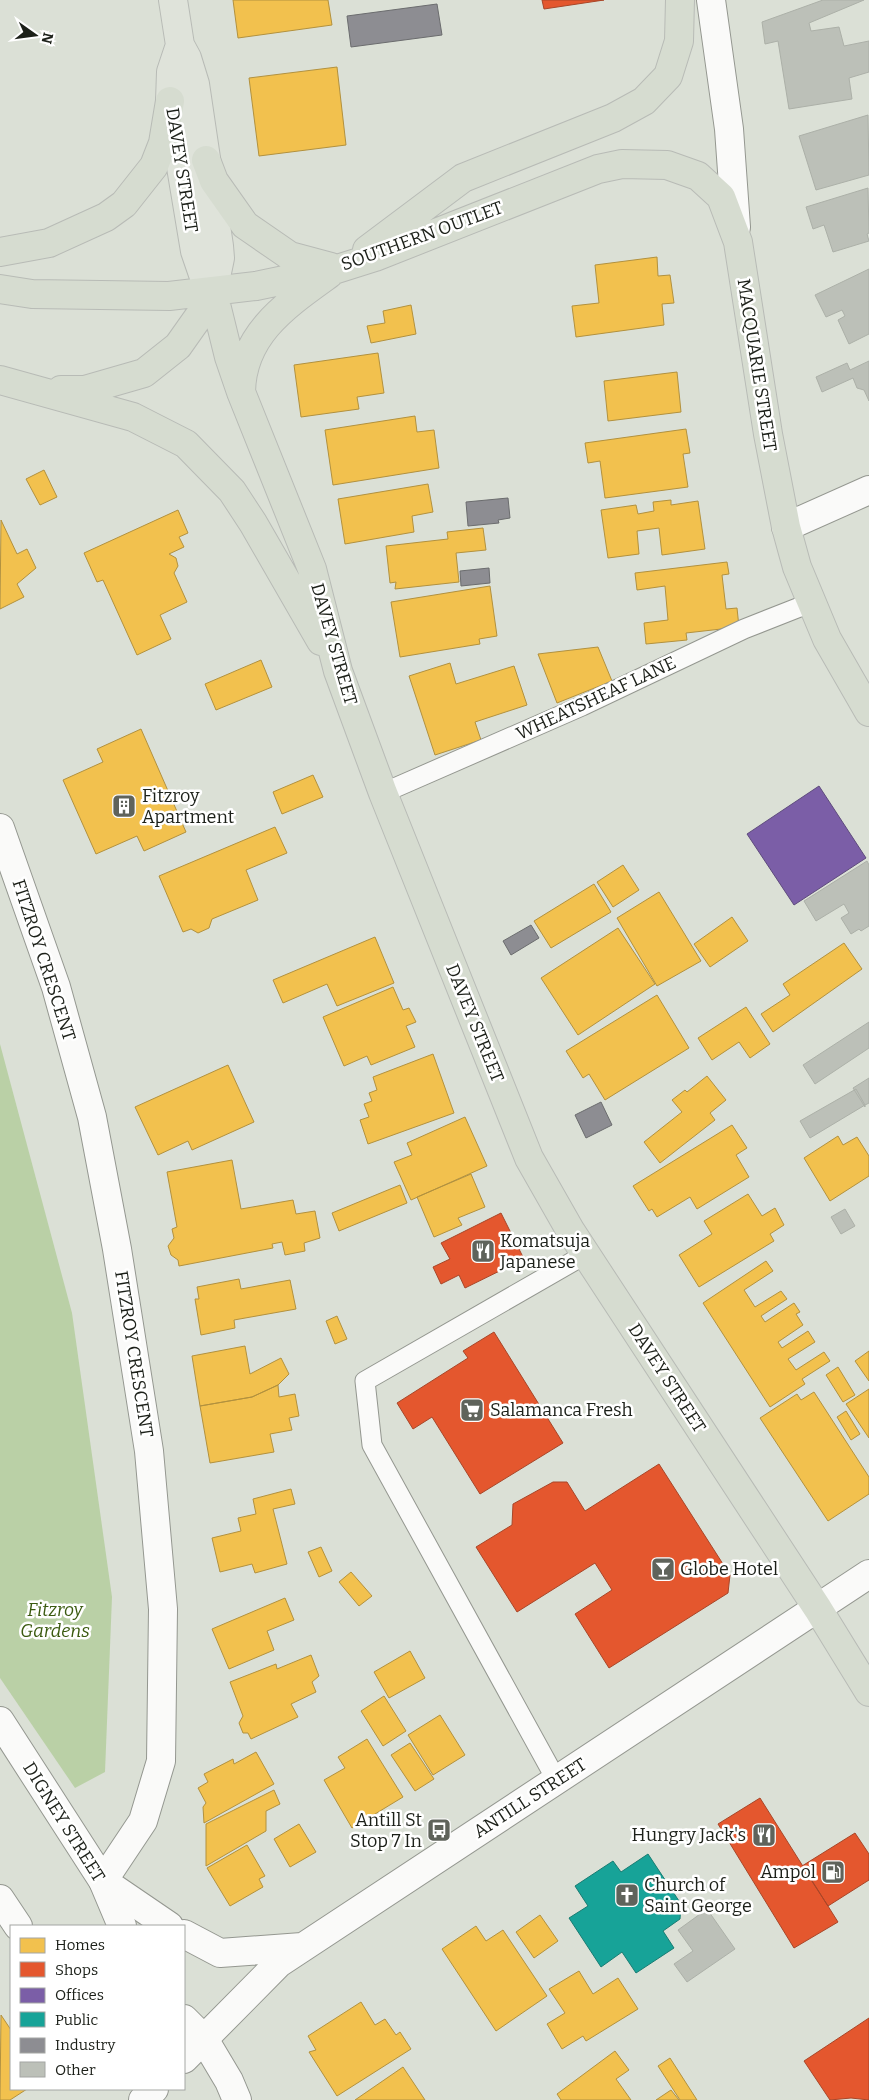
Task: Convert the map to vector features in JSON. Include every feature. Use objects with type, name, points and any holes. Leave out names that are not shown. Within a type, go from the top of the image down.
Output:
[{"type":"highway","points":[[241,392],[244,366],[266,324],[289,303],[360,255],[463,178],[613,118],[644,100],[668,76],[678,41],[680,0]]},
{"type":"highway","points":[[0,252],[49,243],[106,217],[124,204],[154,166],[163,142],[170,101]]},
{"type":"highway","points":[[206,160],[214,181],[245,225],[252,231],[290,256],[337,269]]},
{"type":"highway","name":"SOUTHERN OUTLET","points":[[0,289],[32,294],[156,297],[256,286],[337,269],[375,257],[598,169],[622,164],[667,165],[698,176],[721,197],[738,242]]},
{"type":"highway","name":"MACQUARIE STREET","points":[[738,242],[768,434],[786,527],[797,567],[810,603],[845,674],[869,712]]},
{"type":"highway","points":[[42,390],[85,390],[144,373],[178,346],[202,312],[213,292]]},
{"type":"highway","name":"DAVEY STREET","points":[[213,292],[229,357],[241,392],[312,569],[338,671],[383,793],[529,1158],[586,1254],[818,1609],[869,1692]]},
{"type":"highway","points":[[0,380],[42,390],[133,417],[186,444],[232,491],[253,523],[338,671]]},
{"type":"main road","name":"DAVEY STREET","points":[[173,0],[180,45],[187,58],[195,84],[220,258],[213,292]]},
{"type":"main road","name":"DAVEY STREET","points":[[180,45],[171,72],[170,101],[195,251],[206,283],[213,292]]},
{"type":"street","name":"MACQUARIE STREET","points":[[711,0],[730,129],[733,198],[738,242]]},
{"type":"street","points":[[786,527],[869,490]]},
{"type":"street","name":"FITZROY CRESCENT","points":[[0,828],[56,987],[92,1117],[118,1250],[149,1451],[164,1609],[161,1761],[143,1821],[103,1881]]},
{"type":"street","name":"ANTILL STREET","points":[[185,2058],[279,1963],[869,1574]]},
{"type":"street","name":"DIGNEY STREET","points":[[0,1721],[103,1881],[122,1925]]},
{"type":"street","points":[[103,1881],[168,1925]]},
{"type":"street","points":[[0,1899],[17,1925]]},
{"type":"street","points":[[185,1935],[220,1953],[302,1947]]},
{"type":"street","points":[[185,2020],[204,2039],[229,2081],[237,2100]]},
{"type":"street","points":[[143,2100],[153,2090]]},
{"type":"lane","name":"WHEATSHEAF LANE","points":[[383,793],[582,706],[750,626],[810,603]]},
{"type":"lane","points":[[557,1781],[372,1445],[365,1381],[586,1254]]},
{"type":"green space","name":"Fitzroy Gardens","points":[[0,1044],[72,1313],[112,1597],[105,1772],[75,1788],[0,1678]]},
{"type":"building: Homes","points":[[233,0],[328,0],[332,25],[238,38]]},
{"type":"building: Homes","points":[[337,67],[346,145],[259,156],[249,78]]},
{"type":"building: Homes","points":[[657,257],[658,276],[670,275],[674,303],[662,304],[664,325],[576,337],[572,306],[599,303],[595,265]]},
{"type":"building: Homes","points":[[411,305],[416,334],[371,343],[367,326],[385,323],[383,311]]},
{"type":"building: Homes","points":[[378,353],[384,393],[357,397],[359,409],[301,417],[294,365]]},
{"type":"building: Homes","points":[[677,372],[681,412],[608,421],[604,381]]},
{"type":"building: Homes","points":[[415,416],[417,432],[434,430],[439,468],[333,485],[325,430]]},
{"type":"building: Homes","points":[[686,429],[690,453],[683,454],[688,487],[605,498],[600,461],[588,463],[585,443]]},
{"type":"building: Homes","points":[[44,470],[57,497],[40,505],[26,479]]},
{"type":"building: Homes","points":[[428,484],[433,512],[412,516],[414,532],[345,544],[338,499]]},
{"type":"building: Homes","points":[[671,500],[671,505],[698,501],[705,549],[662,555],[659,528],[637,531],[639,554],[608,558],[601,510],[636,505],[638,514],[654,511],[653,502]]},
{"type":"building: Homes","points":[[178,510],[188,533],[179,537],[184,547],[169,554],[176,558],[178,566],[174,573],[187,602],[160,615],[171,639],[137,655],[103,580],[97,582],[84,553]]},
{"type":"building: Homes","points":[[1,520],[17,554],[27,549],[36,568],[17,584],[24,597],[0,609]]},
{"type":"building: Homes","points":[[483,528],[486,550],[456,553],[459,582],[395,589],[396,582],[390,583],[386,546],[448,539],[447,532]]},
{"type":"building: Homes","points":[[727,562],[729,574],[722,575],[726,609],[737,608],[739,627],[686,633],[687,640],[646,644],[644,623],[668,620],[665,586],[637,590],[635,573]]},
{"type":"building: Homes","points":[[490,586],[497,636],[479,639],[480,644],[400,657],[391,602]]},
{"type":"building: Homes","points":[[598,647],[612,681],[557,703],[538,654]]},
{"type":"building: Homes","points":[[261,660],[272,687],[216,710],[205,684]]},
{"type":"building: Homes","points":[[450,663],[456,684],[514,666],[527,705],[475,722],[481,740],[435,755],[409,676]]},
{"type":"building: Homes","name":"Fitzroy Apartment","points":[[141,729],[186,832],[144,851],[137,836],[96,854],[63,780],[103,762],[97,749]]},
{"type":"building: Homes","points":[[313,775],[323,797],[282,814],[273,792]]},
{"type":"building: Homes","points":[[275,827],[287,853],[246,870],[258,900],[212,919],[209,928],[198,933],[191,929],[183,932],[159,876]]},
{"type":"building: Homes","points":[[623,865],[639,890],[613,907],[597,882]]},
{"type":"building: Homes","points":[[594,884],[611,912],[551,948],[534,921]]},
{"type":"building: Homes","points":[[659,892],[701,961],[657,986],[617,918]]},
{"type":"building: Homes","points":[[732,917],[748,941],[710,967],[694,944]]},
{"type":"building: Homes","points":[[618,928],[655,984],[578,1035],[541,978]]},
{"type":"building: Homes","points":[[375,937],[394,983],[337,1006],[327,984],[283,1003],[273,980]]},
{"type":"building: Homes","points":[[844,943],[862,969],[773,1032],[761,1014],[790,995],[783,984]]},
{"type":"building: Homes","points":[[393,987],[403,1010],[409,1008],[416,1022],[406,1026],[415,1047],[371,1065],[367,1056],[344,1066],[323,1017]]},
{"type":"building: Homes","points":[[657,995],[689,1048],[605,1100],[589,1074],[583,1078],[566,1051]]},
{"type":"building: Homes","points":[[746,1007],[770,1044],[750,1058],[739,1042],[712,1060],[698,1038]]},
{"type":"building: Homes","points":[[433,1054],[454,1113],[368,1144],[360,1120],[369,1117],[364,1104],[372,1101],[369,1093],[377,1090],[373,1077]]},
{"type":"building: Homes","points":[[228,1065],[254,1122],[192,1150],[188,1141],[158,1155],[135,1107]]},
{"type":"building: Homes","points":[[707,1076],[726,1100],[710,1113],[715,1120],[660,1163],[644,1142],[682,1112],[672,1100],[685,1090],[687,1092]]},
{"type":"building: Homes","points":[[465,1117],[487,1166],[411,1200],[394,1162],[412,1155],[407,1143]]},
{"type":"building: Homes","points":[[732,1125],[747,1148],[736,1155],[749,1177],[697,1209],[690,1197],[657,1217],[652,1209],[649,1211],[633,1186]]},
{"type":"building: Homes","points":[[838,1136],[843,1145],[857,1137],[869,1156],[869,1176],[830,1201],[804,1158]]},
{"type":"building: Homes","points":[[232,1160],[241,1209],[293,1200],[296,1214],[315,1211],[320,1238],[304,1243],[305,1251],[285,1255],[282,1242],[272,1244],[273,1248],[179,1266],[178,1260],[171,1255],[168,1246],[174,1238],[172,1229],[177,1227],[167,1172]]},
{"type":"building: Homes","points":[[471,1174],[485,1207],[458,1218],[462,1225],[434,1237],[417,1197]]},
{"type":"building: Homes","points":[[400,1185],[407,1203],[339,1231],[332,1213]]},
{"type":"building: Homes","points":[[748,1194],[762,1216],[775,1208],[784,1225],[770,1234],[774,1241],[699,1287],[679,1255],[712,1234],[704,1221]]},
{"type":"building: Homes","points":[[766,1261],[773,1271],[744,1290],[755,1307],[781,1291],[787,1299],[761,1316],[765,1322],[794,1303],[800,1312],[796,1314],[803,1325],[778,1342],[782,1348],[808,1331],[815,1342],[788,1359],[796,1370],[824,1352],[830,1361],[802,1379],[805,1384],[770,1407],[703,1303]]},
{"type":"building: Homes","points":[[239,1279],[241,1289],[290,1280],[296,1309],[234,1320],[235,1328],[201,1335],[195,1299],[199,1299],[197,1287]]},
{"type":"building: Homes","points":[[337,1316],[347,1339],[335,1344],[326,1321]]},
{"type":"building: Homes","points":[[245,1346],[250,1374],[281,1358],[289,1374],[278,1385],[252,1397],[200,1406],[192,1356]]},
{"type":"building: Homes","points":[[869,1351],[869,1381],[855,1361]]},
{"type":"building: Homes","points":[[838,1367],[855,1395],[843,1402],[826,1375]]},
{"type":"building: Homes","points":[[278,1385],[279,1397],[295,1394],[299,1416],[289,1418],[292,1430],[270,1434],[274,1452],[210,1463],[200,1406],[252,1397]]},
{"type":"building: Homes","points":[[869,1389],[869,1438],[846,1404]]},
{"type":"building: Homes","points":[[814,1392],[869,1477],[869,1494],[828,1521],[760,1418],[797,1394],[801,1400]]},
{"type":"building: Homes","points":[[846,1411],[860,1434],[851,1440],[837,1417]]},
{"type":"building: Homes","points":[[291,1489],[295,1504],[273,1509],[287,1564],[255,1573],[252,1564],[220,1572],[212,1538],[241,1531],[238,1518],[256,1514],[253,1499]]},
{"type":"building: Homes","points":[[321,1547],[332,1571],[319,1577],[308,1552]]},
{"type":"building: Homes","points":[[351,1572],[372,1596],[359,1606],[339,1582]]},
{"type":"building: Homes","points":[[285,1598],[294,1620],[267,1631],[274,1650],[229,1669],[212,1629]]},
{"type":"building: Homes","points":[[410,1651],[425,1678],[389,1698],[374,1672]]},
{"type":"building: Homes","points":[[311,1655],[319,1676],[312,1682],[316,1692],[291,1704],[298,1717],[251,1739],[248,1733],[243,1733],[239,1723],[243,1716],[230,1682],[276,1664],[277,1669]]},
{"type":"building: Homes","points":[[384,1696],[406,1731],[383,1746],[361,1711]]},
{"type":"building: Homes","points":[[440,1715],[465,1755],[433,1775],[408,1735]]},
{"type":"building: Homes","points":[[367,1739],[403,1797],[352,1828],[324,1780],[345,1768],[338,1757]]},
{"type":"building: Homes","points":[[410,1743],[434,1779],[415,1791],[391,1755]]},
{"type":"building: Homes","points":[[256,1752],[274,1784],[204,1823],[203,1807],[206,1803],[198,1788],[208,1782],[204,1774],[233,1759],[234,1764]]},
{"type":"building: Homes","points":[[274,1790],[280,1804],[266,1811],[266,1831],[206,1866],[206,1824]]},
{"type":"building: Homes","points":[[299,1824],[316,1852],[290,1867],[274,1839]]},
{"type":"building: Homes","points":[[247,1845],[265,1876],[259,1879],[263,1887],[230,1906],[207,1868]]},
{"type":"building: Homes","points":[[540,1915],[558,1941],[534,1958],[516,1932]]},
{"type":"building: Homes","points":[[476,1926],[486,1941],[503,1930],[547,1996],[496,2031],[442,1949]]},
{"type":"building: Homes","points":[[579,1971],[593,1994],[618,1978],[638,2009],[586,2041],[583,2036],[562,2049],[547,2024],[565,2013],[549,1989]]},
{"type":"building: Homes","points":[[361,2002],[375,2025],[385,2019],[396,2035],[400,2032],[411,2049],[337,2096],[309,2052],[316,2050],[308,2036]]},
{"type":"building: Homes","points":[[1,2015],[10,2028],[10,2090],[25,2090],[10,2100],[0,2100]]},
{"type":"building: Homes","points":[[615,2051],[629,2070],[616,2079],[631,2100],[561,2100],[557,2094]]},
{"type":"building: Homes","points":[[670,2058],[697,2100],[680,2100],[658,2066]]},
{"type":"building: Homes","points":[[403,2067],[425,2100],[355,2100]]},
{"type":"building: Homes","points":[[671,2090],[679,2100],[656,2100]]},
{"type":"building: Shops","points":[[542,0],[604,0],[544,9]]},
{"type":"building: Shops","name":"Komatsuja Japanese","points":[[501,1213],[524,1259],[465,1288],[459,1275],[441,1284],[433,1267],[450,1259],[441,1243]]},
{"type":"building: Shops","name":"Salamanca Fresh","points":[[494,1332],[563,1443],[480,1494],[432,1417],[413,1429],[397,1403],[468,1358],[463,1351]]},
{"type":"building: Shops","name":"Globe Hotel","points":[[659,1464],[730,1575],[728,1593],[609,1668],[575,1614],[612,1590],[595,1563],[517,1612],[476,1547],[512,1525],[513,1504],[553,1482],[567,1482],[585,1511]]},
{"type":"building: Shops","points":[[760,1798],[838,1922],[794,1948],[718,1824]]},
{"type":"building: Shops","points":[[855,1833],[869,1854],[869,1880],[828,1906],[802,1866]]},
{"type":"building: Shops","points":[[869,2018],[869,2100],[851,2098],[830,2100],[804,2061]]},
{"type":"building: Offices","points":[[819,786],[866,858],[794,905],[747,834]]},
{"type":"building: Public","points":[[648,1854],[681,1904],[680,1919],[663,1931],[674,1948],[636,1973],[622,1952],[601,1967],[569,1918],[588,1906],[575,1886],[613,1861],[621,1872]]},
{"type":"building: Industry","points":[[437,4],[442,35],[351,47],[347,16]]},
{"type":"building: Industry","points":[[508,498],[510,518],[498,520],[499,523],[468,526],[466,502]]},
{"type":"building: Industry","points":[[489,568],[490,583],[461,586],[460,571]]},
{"type":"building: Industry","points":[[531,925],[539,938],[511,955],[503,941]]},
{"type":"building: Industry","points":[[601,1102],[612,1125],[586,1138],[575,1115]]},
{"type":"building: Other","points":[[823,0],[864,0],[809,23],[811,31],[839,27],[844,46],[869,41],[869,72],[849,78],[852,99],[789,109],[778,41],[765,44],[762,22]]},
{"type":"building: Other","points":[[868,115],[869,175],[816,190],[799,136]]},
{"type":"building: Other","points":[[868,188],[869,233],[867,234],[869,241],[833,252],[824,225],[813,229],[806,207]]},
{"type":"building: Other","points":[[869,269],[869,334],[849,344],[838,320],[845,316],[842,310],[826,317],[815,295]]},
{"type":"building: Other","points":[[869,361],[869,401],[864,390],[857,388],[853,378],[822,392],[816,377],[847,363],[850,370]]},
{"type":"building: Other","points":[[867,861],[869,865],[869,926],[851,934],[841,918],[849,913],[844,904],[816,921],[804,901]]},
{"type":"building: Other","points":[[869,1022],[869,1048],[815,1084],[803,1065]]},
{"type":"building: Other","points":[[869,1078],[869,1103],[865,1107],[853,1088]]},
{"type":"building: Other","points":[[856,1089],[865,1105],[810,1138],[800,1121]]},
{"type":"building: Other","points":[[845,1209],[855,1226],[841,1234],[831,1217]]},
{"type":"building: Other","points":[[707,1909],[735,1949],[687,1982],[674,1964],[693,1951],[678,1930]]},
{"type":"place","name":"Fitzroy Apartment","points":[[124,806]]},
{"type":"place","name":"Komatsuja Japanese","points":[[483,1251]]},
{"type":"place","name":"Salamanca Fresh","points":[[472,1410]]},
{"type":"place","name":"Globe Hotel","points":[[663,1569]]},
{"type":"place","name":"Antill St Stop 7 In","points":[[439,1830]]},
{"type":"place","name":"Hungry Jack's","points":[[764,1835]]},
{"type":"place","name":"Ampol","points":[[833,1872]]},
{"type":"place","name":"Church of Saint George","points":[[627,1895]]}]
